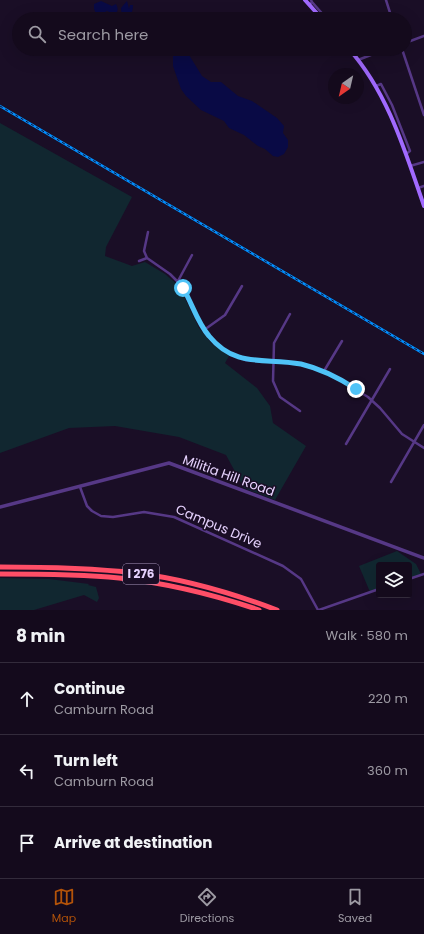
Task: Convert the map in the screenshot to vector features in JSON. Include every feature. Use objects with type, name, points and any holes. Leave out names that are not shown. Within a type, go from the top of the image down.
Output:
[{"type":"highway","name":"I 276","points":[[0,567],[71,568],[137,573],[205,588],[277,610]]},
{"type":"highway","name":"I 276","points":[[0,574],[76,575],[120,578],[179,589],[259,610]]},
{"type":"main road","points":[[305,0],[311,2],[317,12]]},
{"type":"main road","points":[[355,56],[376,86],[387,106],[424,206]]},
{"type":"street","points":[[386,0],[390,12]]},
{"type":"street","points":[[311,2],[320,12]]},
{"type":"street","points":[[412,40],[424,36]]},
{"type":"street","points":[[358,60],[368,56]]},
{"type":"street","points":[[404,56],[424,115]]},
{"type":"street","points":[[410,166],[424,162]]},
{"type":"street","points":[[418,188],[424,186]]},
{"type":"street","points":[[148,232],[144,251],[147,258],[178,281],[186,292],[204,330],[221,348],[233,355],[250,361],[299,364],[324,371],[343,381],[372,400],[402,434],[424,448]]},
{"type":"street","points":[[178,281],[192,255]]},
{"type":"street","points":[[139,261],[147,258]]},
{"type":"street","points":[[204,330],[223,317],[242,286]]},
{"type":"street","points":[[290,314],[274,343],[273,381],[276,391],[282,399],[300,411]]},
{"type":"street","points":[[324,371],[342,341]]},
{"type":"street","points":[[346,444],[390,369]]},
{"type":"street","points":[[391,482],[424,425]]},
{"type":"street","name":"Militia Hill Road","points":[[0,507],[169,463],[424,558]]},
{"type":"street","name":"Campus Drive","points":[[80,487],[87,506],[101,516],[112,518],[144,512],[174,517],[283,566],[301,579],[319,610]]},
{"type":"street","points":[[412,578],[424,574]]},
{"type":"street","points":[[319,610],[376,590]]},
{"type":"shaded area","points":[[101,1],[112,6],[116,4],[118,8],[117,12],[95,12],[94,4]]},
{"type":"shaded area","points":[[127,1],[129,9],[130,5],[133,5],[131,12],[121,12],[121,8]]},
{"type":"shaded area","points":[[173,56],[190,56],[202,76],[211,82],[221,82],[238,96],[252,101],[277,118],[284,126],[283,133],[288,140],[288,147],[284,154],[278,157],[273,156],[244,135],[229,128],[224,121],[201,110],[186,96],[181,89],[173,66]]},
{"type":"shaded area","points":[[0,123],[132,197],[106,247],[105,256],[132,266],[145,262],[165,274],[179,286],[199,328],[212,344],[229,356],[225,363],[257,388],[270,406],[273,423],[306,446],[275,500],[244,488],[226,455],[179,437],[115,426],[69,428],[0,453]]},
{"type":"shaded area","points":[[397,551],[416,564],[421,574],[412,578],[412,562],[376,562],[376,590],[370,592],[359,566]]},
{"type":"shaded area","points":[[0,578],[49,579],[89,584],[88,585],[96,587],[99,598],[97,602],[84,595],[34,610],[0,610]]},
{"type":"railway","points":[[0,106],[424,354]]},
{"type":"route","points":[[183,288],[206,332],[221,348],[229,353],[250,361],[291,363],[313,367],[338,378],[356,389]]}]
